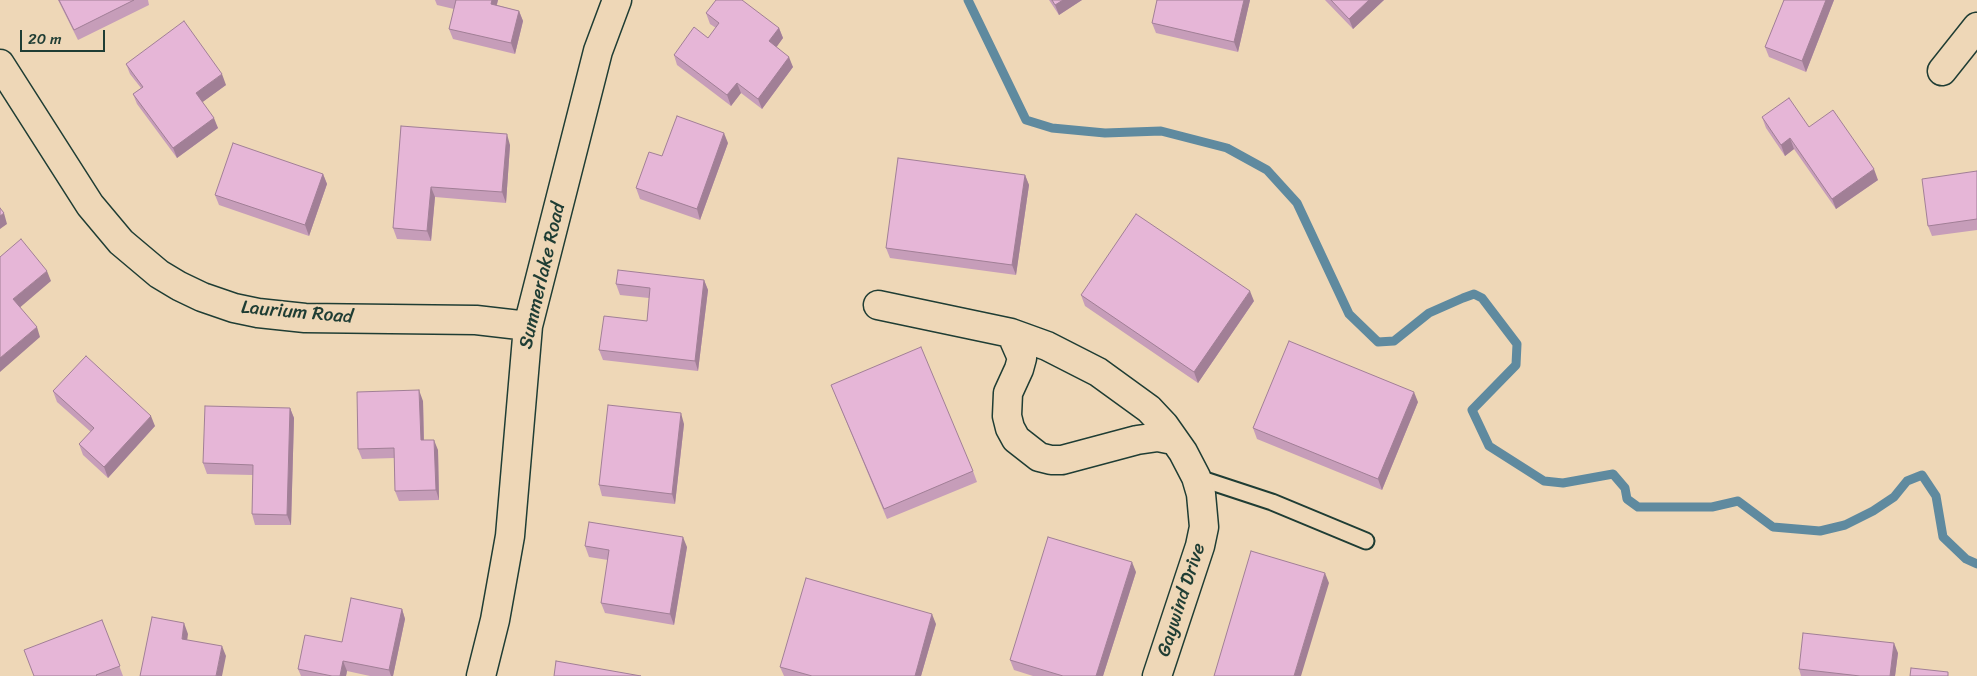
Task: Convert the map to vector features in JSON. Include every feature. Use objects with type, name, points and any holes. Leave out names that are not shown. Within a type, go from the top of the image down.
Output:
[{"type":"street","name":"Summerlake Road","points":[[481,676],[510,536],[528,326],[598,51],[617,0]]},
{"type":"street","points":[[1942,72],[1977,27]]},
{"type":"street","name":"Laurium Road","points":[[0,64],[90,205],[121,242],[146,264],[179,286],[202,297],[234,308],[258,313],[305,318],[476,320],[528,326]]},
{"type":"street","name":"Gaywind Drive","points":[[878,305],[1011,333],[1047,346],[1098,372],[1149,409],[1164,425],[1183,452],[1196,477],[1201,494],[1204,527],[1200,546],[1157,676]]},
{"type":"street","points":[[1011,333],[1022,358],[1019,370],[1008,393],[1007,416],[1010,428],[1016,439],[1039,456],[1050,460],[1062,460],[1137,440],[1158,437],[1173,440]]},
{"type":"lane","points":[[1196,477],[1272,502],[1366,541]]},
{"type":"building","points":[[59,0],[134,0],[74,30]]},
{"type":"building","points":[[456,0],[492,0],[491,4],[519,11],[511,43],[449,29]]},
{"type":"building","points":[[716,0],[742,0],[779,28],[769,41],[789,57],[758,99],[737,83],[727,95],[674,55],[694,27],[708,38],[719,23],[706,13]]},
{"type":"building","points":[[1052,0],[1063,0],[1055,5]]},
{"type":"building","points":[[1157,0],[1244,0],[1234,42],[1152,23]]},
{"type":"building","points":[[1331,0],[1369,0],[1349,19]]},
{"type":"building","points":[[1784,0],[1826,0],[1802,61],[1765,47]]},
{"type":"building","points":[[184,21],[222,74],[196,93],[214,118],[173,148],[133,94],[143,87],[126,64]]},
{"type":"building","points":[[1789,98],[1809,127],[1833,110],[1874,169],[1832,199],[1790,138],[1781,145],[1762,117]]},
{"type":"building","points":[[677,116],[724,133],[697,209],[636,188],[649,152],[662,156]]},
{"type":"building","points":[[401,126],[507,134],[502,192],[431,187],[427,231],[393,228]]},
{"type":"building","points":[[233,143],[323,174],[305,225],[215,195]]},
{"type":"building","points":[[898,158],[1025,175],[1012,265],[886,248]]},
{"type":"building","points":[[1977,171],[1977,219],[1928,226],[1922,179]]},
{"type":"building","points":[[0,208],[4,213],[0,216]]},
{"type":"building","points":[[1136,214],[1250,291],[1194,372],[1081,295]]},
{"type":"building","points":[[21,239],[47,271],[13,299],[37,327],[0,358],[0,257]]},
{"type":"building","points":[[618,270],[704,280],[695,361],[599,350],[604,316],[647,321],[650,288],[616,284]]},
{"type":"building","points":[[1289,341],[1414,392],[1378,479],[1253,428]]},
{"type":"building","points":[[921,347],[973,471],[884,509],[831,385]]},
{"type":"building","points":[[86,356],[151,416],[104,467],[79,444],[94,428],[53,391]]},
{"type":"building","points":[[419,390],[421,440],[434,440],[436,490],[395,491],[394,448],[358,449],[357,392]]},
{"type":"building","points":[[608,405],[681,413],[672,494],[599,485]]},
{"type":"building","points":[[205,406],[290,408],[287,515],[252,514],[253,465],[203,463]]},
{"type":"building","points":[[589,522],[683,537],[670,614],[601,603],[609,550],[585,546]]},
{"type":"building","points":[[1048,537],[1132,562],[1096,676],[1063,676],[1010,660]]},
{"type":"building","points":[[1251,551],[1325,573],[1294,676],[1214,676]]},
{"type":"building","points":[[806,578],[932,614],[915,676],[812,676],[780,667]]},
{"type":"building","points":[[351,598],[402,609],[389,670],[343,661],[340,676],[298,669],[305,635],[342,642]]},
{"type":"building","points":[[152,617],[184,623],[182,639],[222,646],[216,676],[140,676]]},
{"type":"building","points":[[102,620],[120,666],[97,676],[34,676],[24,650]]},
{"type":"building","points":[[1803,633],[1894,643],[1890,676],[1860,676],[1799,669]]},
{"type":"building","points":[[556,661],[641,676],[554,676]]},
{"type":"building","points":[[1911,668],[1948,672],[1948,676],[1910,676]]},
{"type":"waterway","points":[[968,0],[1026,120],[1052,128],[1105,133],[1161,131],[1227,148],[1267,170],[1297,203],[1349,314],[1378,342],[1394,341],[1429,313],[1463,298],[1474,294],[1482,298],[1517,344],[1516,365],[1472,410],[1489,446],[1544,481],[1563,483],[1613,474],[1625,488],[1627,499],[1638,507],[1712,507],[1738,501],[1773,527],[1820,531],[1845,525],[1873,511],[1894,497],[1907,481],[1922,475],[1936,496],[1943,537],[1966,559],[1977,564]]}]
